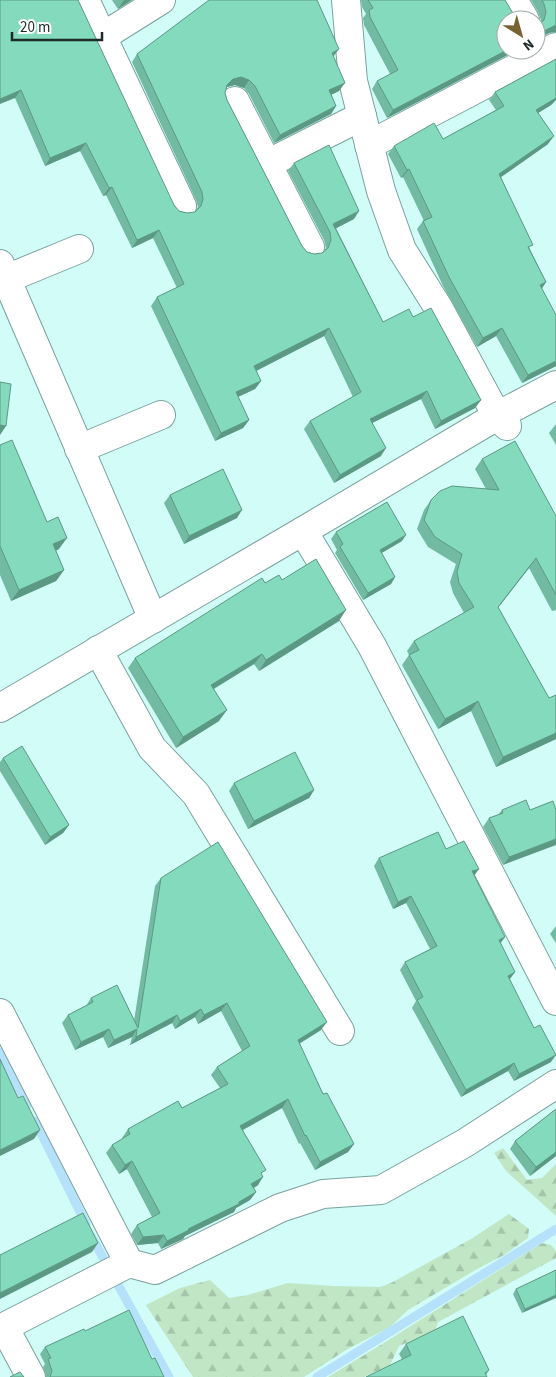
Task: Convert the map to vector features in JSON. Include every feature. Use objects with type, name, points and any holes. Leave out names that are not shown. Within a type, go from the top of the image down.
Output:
[{"type":"street","points":[[85,0],[182,206]]},
{"type":"street","points":[[102,37],[161,0]]},
{"type":"street","points":[[346,0],[353,81],[381,191],[402,250],[438,307],[502,421]]},
{"type":"street","points":[[369,146],[522,60]]},
{"type":"street","points":[[235,101],[310,247]]},
{"type":"street","points":[[267,164],[362,116]]},
{"type":"street","points":[[79,249],[3,272],[153,619]]},
{"type":"street","points":[[0,708],[303,532],[502,421],[556,385]]},
{"type":"street","points":[[80,449],[161,415]]},
{"type":"street","points":[[303,532],[372,646],[556,1001]]},
{"type":"street","points":[[98,650],[152,748],[196,794],[340,1031]]},
{"type":"street","points":[[0,1012],[129,1263]]},
{"type":"street","points":[[31,1377],[2,1328],[129,1263],[155,1270],[289,1205],[323,1194],[381,1190],[465,1143],[556,1084]]},
{"type":"green space","points":[[503,1148],[527,1180],[542,1178],[556,1164],[556,1216],[506,1171],[494,1153]]},
{"type":"green space","points":[[509,1214],[529,1229],[528,1238],[504,1255],[408,1310],[390,1327],[346,1350],[304,1377],[193,1377],[146,1305],[180,1288],[210,1280],[229,1298],[248,1295],[288,1283],[380,1287],[391,1283],[471,1239]]},
{"type":"green space","points":[[542,1243],[551,1245],[556,1251],[556,1258],[438,1322],[435,1331],[399,1346],[390,1365],[364,1377],[328,1377],[387,1341]]},
{"type":"building","points":[[0,0],[78,0],[174,205],[179,211],[187,213],[195,212],[201,206],[202,192],[137,54],[209,0],[317,0],[339,49],[332,53],[345,83],[329,90],[336,106],[280,135],[255,86],[249,80],[241,77],[233,79],[227,85],[225,93],[227,100],[302,246],[307,252],[314,254],[322,253],[328,248],[331,240],[330,232],[294,163],[329,145],[359,211],[333,224],[383,322],[409,309],[413,317],[431,308],[481,400],[441,421],[427,391],[370,419],[386,448],[340,475],[310,421],[361,392],[329,328],[254,366],[261,381],[236,392],[249,420],[221,433],[157,297],[184,284],[159,230],[137,240],[112,187],[109,188],[86,143],[50,158],[21,90],[0,99]]},
{"type":"building","points":[[368,0],[505,0],[511,10],[496,10],[496,56],[393,110],[377,81],[398,70],[370,17],[369,10],[373,8]]},
{"type":"building","points":[[542,0],[556,0],[556,25],[546,30],[546,10]]},
{"type":"building","points":[[556,59],[556,98],[536,110],[554,136],[499,174],[533,245],[528,247],[546,282],[540,285],[556,315],[556,361],[528,375],[502,328],[483,338],[449,277],[423,221],[432,217],[409,169],[407,170],[394,146],[434,123],[443,139],[504,106],[495,92]]},
{"type":"building","points":[[0,382],[11,384],[6,426],[0,425]]},
{"type":"building","points":[[12,440],[47,522],[58,517],[67,538],[53,544],[64,570],[19,590],[0,546],[0,445]]},
{"type":"building","points":[[515,441],[556,516],[556,595],[536,558],[498,607],[549,698],[556,695],[556,733],[503,757],[478,701],[445,719],[409,655],[419,650],[414,641],[474,607],[459,583],[457,572],[462,554],[435,537],[424,520],[431,500],[440,491],[452,486],[499,490],[482,459]]},
{"type":"building","points":[[223,469],[242,510],[189,536],[170,495]]},
{"type":"building","points":[[387,502],[406,535],[380,550],[395,577],[368,593],[340,547],[343,544],[336,532]]},
{"type":"building","points":[[316,559],[346,610],[266,660],[262,654],[211,685],[227,710],[183,737],[135,658],[262,578],[265,583],[279,575],[282,580]]},
{"type":"building","points":[[22,746],[69,825],[50,837],[3,758]]},
{"type":"building","points":[[295,752],[314,790],[254,821],[234,783]]},
{"type":"building","points":[[526,800],[530,810],[553,801],[556,810],[556,839],[509,857],[489,818],[503,813],[502,810]]},
{"type":"building","points":[[438,832],[446,849],[464,841],[479,869],[472,871],[505,937],[499,940],[515,972],[508,976],[534,1028],[540,1025],[556,1055],[519,1074],[514,1063],[466,1090],[417,1000],[423,997],[405,962],[437,946],[411,896],[398,902],[379,858]]},
{"type":"building","points":[[218,842],[327,1022],[298,1040],[323,1094],[327,1093],[354,1144],[320,1162],[305,1136],[288,1099],[240,1126],[266,1170],[261,1173],[263,1177],[251,1184],[256,1192],[239,1202],[239,1204],[167,1241],[164,1235],[143,1237],[137,1225],[160,1213],[132,1161],[125,1165],[112,1145],[130,1134],[128,1129],[178,1101],[182,1108],[228,1084],[217,1067],[250,1046],[227,1003],[204,1015],[201,1009],[180,1021],[177,1015],[136,1037],[137,1029],[114,1040],[109,1029],[81,1042],[68,1015],[93,1002],[91,998],[117,985],[138,1028],[161,878]]},
{"type":"building","points":[[0,1059],[18,1098],[23,1096],[40,1130],[0,1150]]},
{"type":"building","points":[[556,1109],[556,1152],[536,1167],[515,1141]]},
{"type":"building","points":[[83,1213],[98,1243],[0,1293],[0,1255]]},
{"type":"building","points":[[556,1270],[556,1295],[525,1309],[516,1289]]},
{"type":"building","points":[[129,1310],[152,1359],[155,1358],[164,1377],[50,1377],[52,1371],[48,1359],[51,1358],[45,1347]]},
{"type":"building","points":[[463,1316],[489,1370],[485,1373],[487,1377],[366,1377],[411,1355],[406,1344]]},
{"type":"building","points":[[20,1372],[24,1377],[10,1377]]},
{"type":"waterway","points":[[0,1052],[27,1105]]},
{"type":"waterway","points":[[35,1121],[86,1224]]},
{"type":"waterway","points":[[317,1377],[556,1229]]},
{"type":"waterway","points":[[91,1236],[169,1377]]}]
